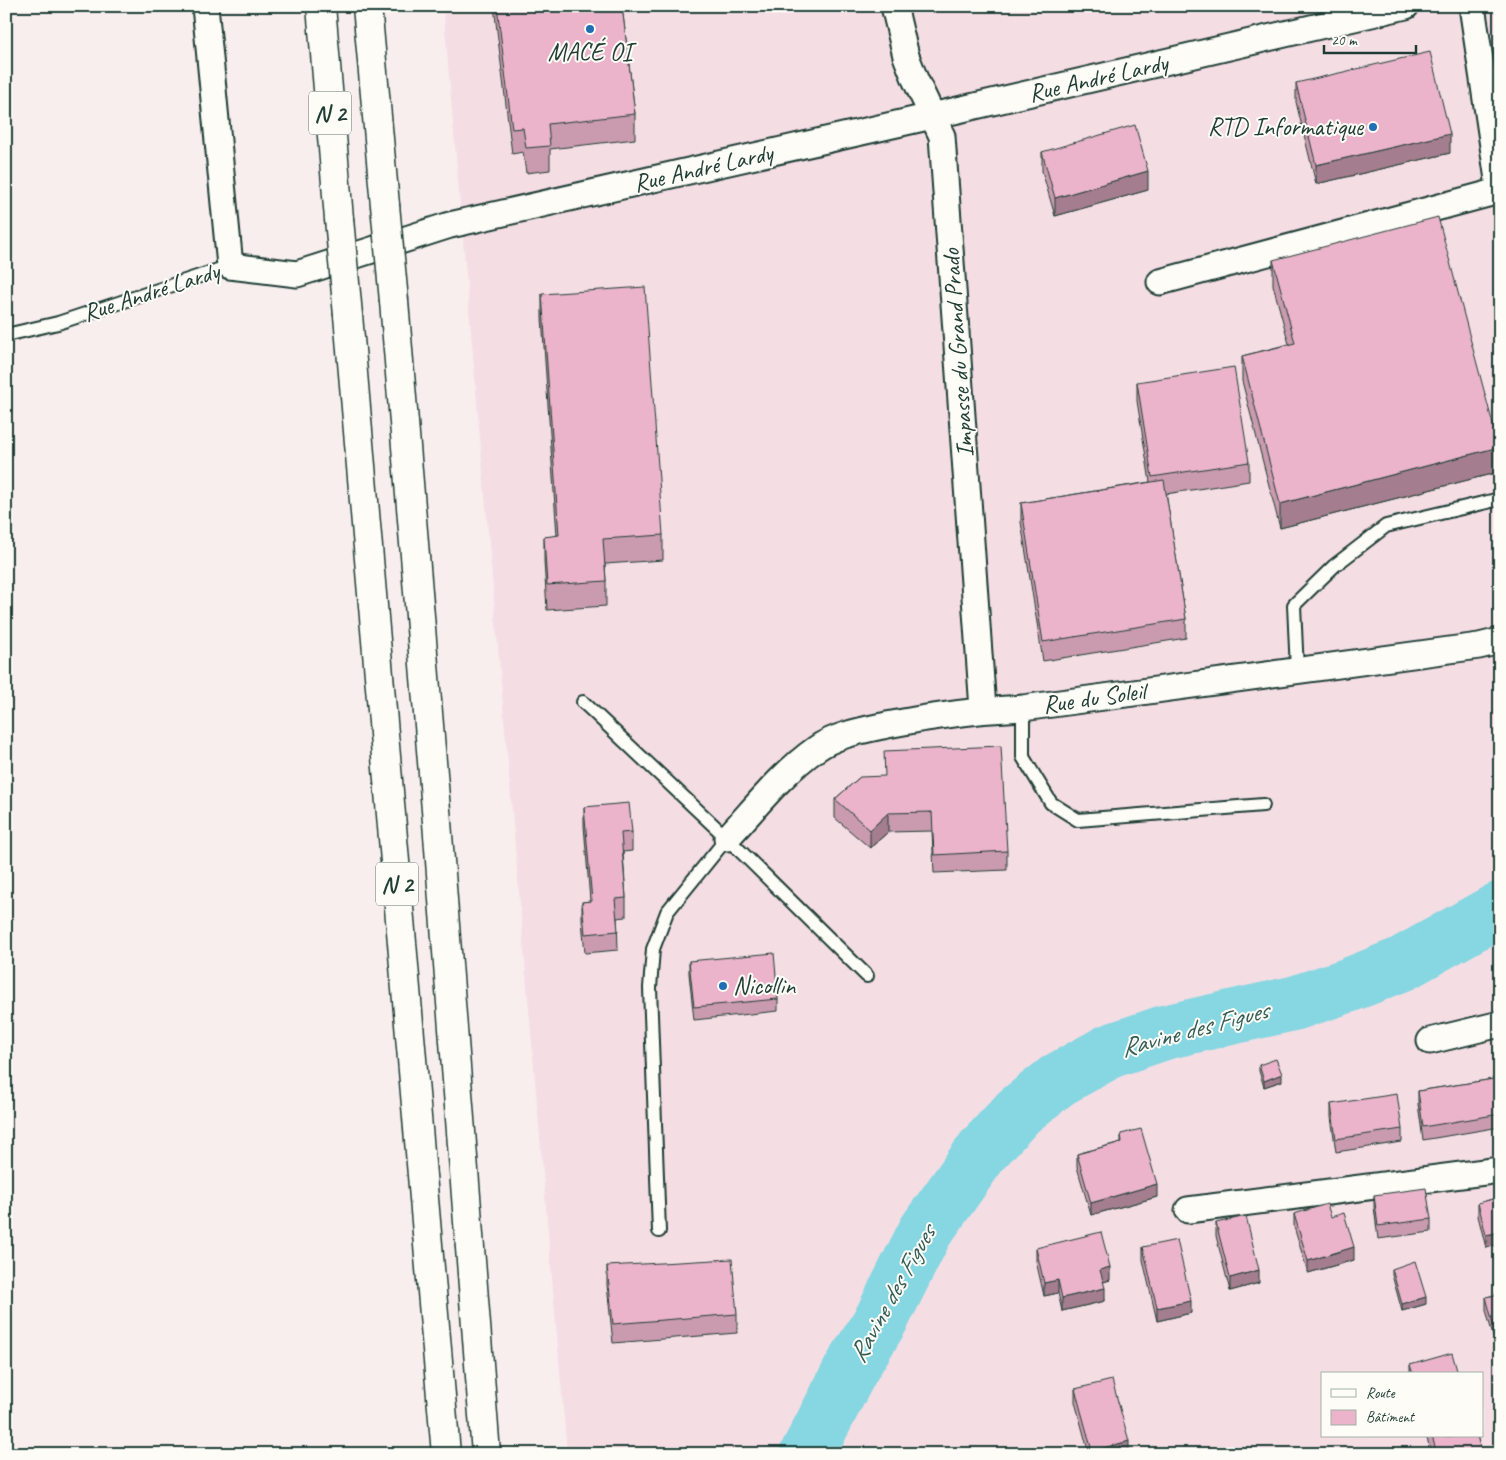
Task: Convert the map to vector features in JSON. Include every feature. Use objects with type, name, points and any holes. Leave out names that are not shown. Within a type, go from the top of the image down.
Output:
[{"type":"highway","name":"N 2","points":[[321,6],[446,1454]]},
{"type":"highway","name":"N 2","points":[[366,6],[394,301],[486,1454]]},
{"type":"street","points":[[205,6],[230,266]]},
{"type":"street","name":"Impasse du Grand Prado","points":[[894,6],[906,56],[942,136],[983,710]]},
{"type":"street","name":"Rue André Lardy","points":[[230,266],[296,274],[450,225],[1406,6]]},
{"type":"street","points":[[1160,282],[1500,192],[1472,6]]},
{"type":"street","name":"Rue du Soleil","points":[[727,838],[786,775],[817,748],[851,733],[918,719],[983,710],[1023,708],[1480,646],[1500,641]]},
{"type":"street","points":[[1430,1041],[1500,1024]]},
{"type":"street","points":[[1188,1210],[1500,1170]]},
{"type":"lane","name":"Rue André Lardy","points":[[6,335],[58,323],[230,266]]},
{"type":"lane","points":[[1297,671],[1294,605],[1334,566],[1386,526],[1500,499]]},
{"type":"lane","points":[[582,702],[727,838],[867,976]]},
{"type":"lane","points":[[1023,708],[1023,757],[1051,803],[1078,820],[1263,805]]},
{"type":"lane","points":[[659,1232],[650,988],[653,948],[667,912],[727,838]]},
{"type":"shaded area","points":[[443,6],[1500,6],[1500,1454],[567,1454]]},
{"type":"building","points":[[497,6],[622,6],[635,114],[548,124],[550,146],[526,148],[523,128],[512,129]]},
{"type":"building","name":"RTD Informatique","points":[[1430,52],[1450,134],[1316,165],[1296,83]]},
{"type":"building","points":[[1135,125],[1148,171],[1055,198],[1042,152]]},
{"type":"building","points":[[1438,217],[1499,447],[1280,504],[1242,356],[1295,343],[1273,260]]},
{"type":"building","points":[[645,287],[663,535],[603,539],[606,581],[547,585],[544,537],[559,535],[542,294]]},
{"type":"building","points":[[1234,367],[1249,462],[1152,477],[1137,382]]},
{"type":"building","points":[[1164,480],[1186,619],[1043,642],[1021,503]]},
{"type":"building","points":[[1001,746],[1007,851],[934,855],[932,812],[888,813],[870,830],[835,799],[860,777],[885,776],[884,751]]},
{"type":"building","points":[[629,803],[632,832],[621,833],[626,898],[615,899],[618,931],[585,934],[582,902],[592,901],[584,807]]},
{"type":"building","points":[[774,953],[778,999],[694,1007],[689,961]]},
{"type":"building","points":[[1276,1059],[1282,1074],[1264,1081],[1259,1065]]},
{"type":"building","points":[[1500,1078],[1500,1114],[1423,1127],[1418,1091]]},
{"type":"building","points":[[1397,1094],[1402,1129],[1336,1139],[1331,1104]]},
{"type":"building","points":[[1141,1129],[1157,1184],[1091,1203],[1077,1154],[1122,1142],[1121,1134]]},
{"type":"building","points":[[1426,1188],[1431,1219],[1378,1226],[1374,1195]]},
{"type":"building","points":[[1500,1197],[1500,1232],[1486,1235],[1478,1203]]},
{"type":"building","points":[[1327,1204],[1331,1217],[1344,1213],[1354,1247],[1308,1261],[1294,1214]]},
{"type":"building","points":[[1246,1216],[1259,1270],[1230,1278],[1216,1223]]},
{"type":"building","points":[[1101,1232],[1110,1267],[1100,1270],[1105,1288],[1062,1298],[1058,1280],[1044,1283],[1036,1248]]},
{"type":"building","points":[[1177,1240],[1191,1301],[1157,1308],[1143,1247]]},
{"type":"building","points":[[732,1259],[737,1314],[613,1324],[607,1266]]},
{"type":"building","points":[[1415,1261],[1426,1297],[1402,1304],[1392,1269]]},
{"type":"building","points":[[1500,1294],[1500,1326],[1494,1327],[1486,1297]]},
{"type":"building","points":[[1452,1353],[1457,1372],[1412,1372],[1410,1365]]},
{"type":"building","points":[[1112,1380],[1129,1441],[1092,1451],[1075,1389]]},
{"type":"building","points":[[1433,1438],[1478,1438],[1482,1454],[1437,1454]]},
{"type":"waterway","name":"Ravine des Figues","points":[[807,1454],[851,1369],[882,1318],[925,1232],[983,1150],[1019,1111],[1058,1080],[1110,1051],[1166,1032],[1295,1003],[1349,985],[1402,964],[1500,909]]},
{"type":"place","name":"MACÉ OI","points":[[590,29]]},
{"type":"place","name":"RTD Informatique","points":[[1373,127]]},
{"type":"place","name":"Nicollin","points":[[723,986]]}]
